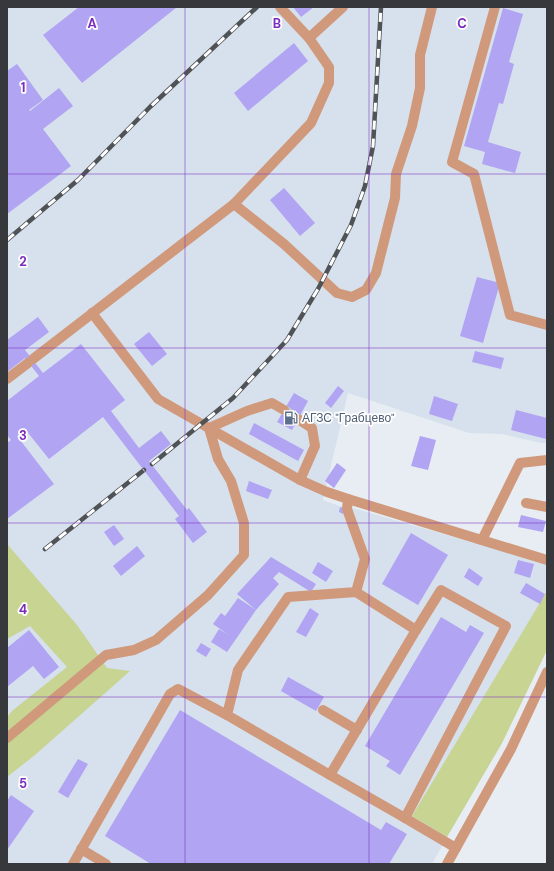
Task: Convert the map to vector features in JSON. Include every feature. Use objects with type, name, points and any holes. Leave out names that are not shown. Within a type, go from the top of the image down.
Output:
[{"type":"street","points":[[7,380],[234,204],[311,123],[329,83],[330,67],[309,38],[280,7]]},
{"type":"street","points":[[309,38],[343,7]]},
{"type":"street","points":[[234,204],[284,244],[337,293],[352,297],[366,290],[376,273],[394,198],[396,174],[412,126],[420,88],[420,55],[432,7]]},
{"type":"street","points":[[495,7],[452,162],[474,174],[510,315],[547,325]]},
{"type":"street","points":[[92,313],[158,399],[300,480],[327,492],[348,499],[547,560]]},
{"type":"street","points":[[208,428],[247,411],[272,403],[284,410]]},
{"type":"street","points":[[298,419],[312,428],[315,446],[300,480]]},
{"type":"street","points":[[7,738],[106,655],[134,650],[156,640],[208,595],[244,555],[244,523],[231,481],[218,459],[208,428]]},
{"type":"street","points":[[482,540],[520,463],[547,460]]},
{"type":"street","points":[[348,499],[347,509],[365,559],[356,592]]},
{"type":"street","points":[[526,503],[547,507]]},
{"type":"street","points":[[330,776],[440,590],[506,626],[404,818]]},
{"type":"street","points":[[227,715],[238,670],[288,597],[356,592],[416,630]]},
{"type":"street","points":[[446,864],[511,749],[547,672]]},
{"type":"street","points":[[73,864],[170,694],[178,689],[227,715],[456,848]]},
{"type":"street","points":[[323,710],[357,730]]},
{"type":"street","points":[[81,849],[106,864]]},
{"type":"shaded area","points":[[7,7],[547,7],[547,443],[502,434],[469,433],[348,393],[323,500],[350,510],[353,508],[547,564],[547,650],[502,743],[432,864],[7,864]]},
{"type":"green space","points":[[7,544],[77,625],[107,668],[130,671],[35,755],[7,777],[7,717],[12,711],[67,667],[30,626],[7,639]]},
{"type":"green space","points":[[547,591],[547,650],[502,743],[447,837],[412,816]]},
{"type":"building","points":[[79,7],[177,7],[82,83],[43,35]]},
{"type":"building","points":[[293,7],[314,7],[301,17]]},
{"type":"building","points":[[503,8],[523,14],[509,62],[514,64],[503,104],[499,103],[488,142],[521,152],[515,173],[482,164],[485,152],[464,146]]},
{"type":"building","points":[[294,43],[308,61],[248,111],[234,93]]},
{"type":"building","points":[[17,64],[43,100],[29,110],[30,111],[59,88],[73,106],[43,129],[71,166],[7,214],[7,71]]},
{"type":"building","points":[[284,188],[315,223],[300,236],[270,200]]},
{"type":"building","points":[[477,277],[500,283],[483,343],[460,336]]},
{"type":"building","points":[[38,317],[49,332],[25,350],[43,373],[81,344],[125,400],[111,411],[139,448],[161,431],[171,444],[149,461],[187,510],[189,508],[207,532],[193,543],[175,519],[179,516],[103,417],[49,459],[25,429],[17,436],[54,484],[7,519],[7,443],[11,440],[7,435],[7,401],[39,376],[25,358],[7,372],[7,340]]},
{"type":"building","points":[[149,332],[167,354],[152,366],[134,344]]},
{"type":"building","points":[[475,351],[504,358],[501,369],[472,362]]},
{"type":"building","points":[[338,386],[344,391],[331,408],[325,403]]},
{"type":"building","points":[[294,393],[308,401],[292,430],[277,422]]},
{"type":"building","points":[[434,396],[458,404],[452,421],[429,414]]},
{"type":"building","points":[[516,410],[547,418],[546,439],[511,430]]},
{"type":"building","points":[[254,423],[304,450],[298,461],[249,434]]},
{"type":"building","points":[[420,436],[436,440],[428,470],[411,466]]},
{"type":"building","points":[[337,463],[346,470],[334,488],[325,481]]},
{"type":"building","points":[[249,481],[272,490],[268,499],[246,491]]},
{"type":"building","points":[[340,507],[344,508],[343,514],[339,512]]},
{"type":"building","points":[[521,515],[546,521],[543,532],[518,527]]},
{"type":"building","points":[[114,525],[124,539],[114,546],[104,532]]},
{"type":"building","points":[[411,533],[448,555],[418,605],[382,584]]},
{"type":"building","points":[[137,546],[145,556],[121,576],[113,566]]},
{"type":"building","points":[[271,557],[316,584],[311,592],[279,572],[273,578],[279,584],[256,610],[237,594]]},
{"type":"building","points":[[518,560],[534,564],[530,578],[514,573]]},
{"type":"building","points":[[318,562],[333,571],[326,582],[312,573]]},
{"type":"building","points":[[469,568],[483,578],[478,586],[464,577]]},
{"type":"building","points":[[526,583],[545,594],[540,604],[520,593]]},
{"type":"building","points":[[238,598],[256,610],[227,652],[211,642],[219,629],[229,635],[213,624],[221,613],[225,616]]},
{"type":"building","points":[[310,608],[319,614],[306,637],[296,632]]},
{"type":"building","points":[[441,617],[466,632],[470,625],[484,633],[400,775],[386,766],[390,761],[365,746]]},
{"type":"building","points":[[29,630],[59,667],[44,679],[33,666],[7,687],[7,648]]},
{"type":"building","points":[[201,643],[211,649],[206,657],[196,651]]},
{"type":"building","points":[[288,677],[324,697],[316,711],[281,691]]},
{"type":"building","points":[[180,710],[381,830],[386,822],[407,834],[389,864],[151,864],[105,836]]},
{"type":"building","points":[[78,759],[88,764],[68,798],[58,792]]},
{"type":"building","points":[[11,795],[34,811],[7,850],[7,801]]},
{"type":"tunnel","points":[[284,410],[298,419]]},
{"type":"railway","points":[[7,240],[78,180],[150,107],[257,7]]},
{"type":"railway","points":[[152,464],[233,398],[287,340],[318,289],[351,225],[365,186],[373,146],[381,7]]},
{"type":"railway","points":[[45,549],[144,470]]},
{"type":"place","name":"АГЗС \"Грабцево\"","points":[[291,418]]}]
